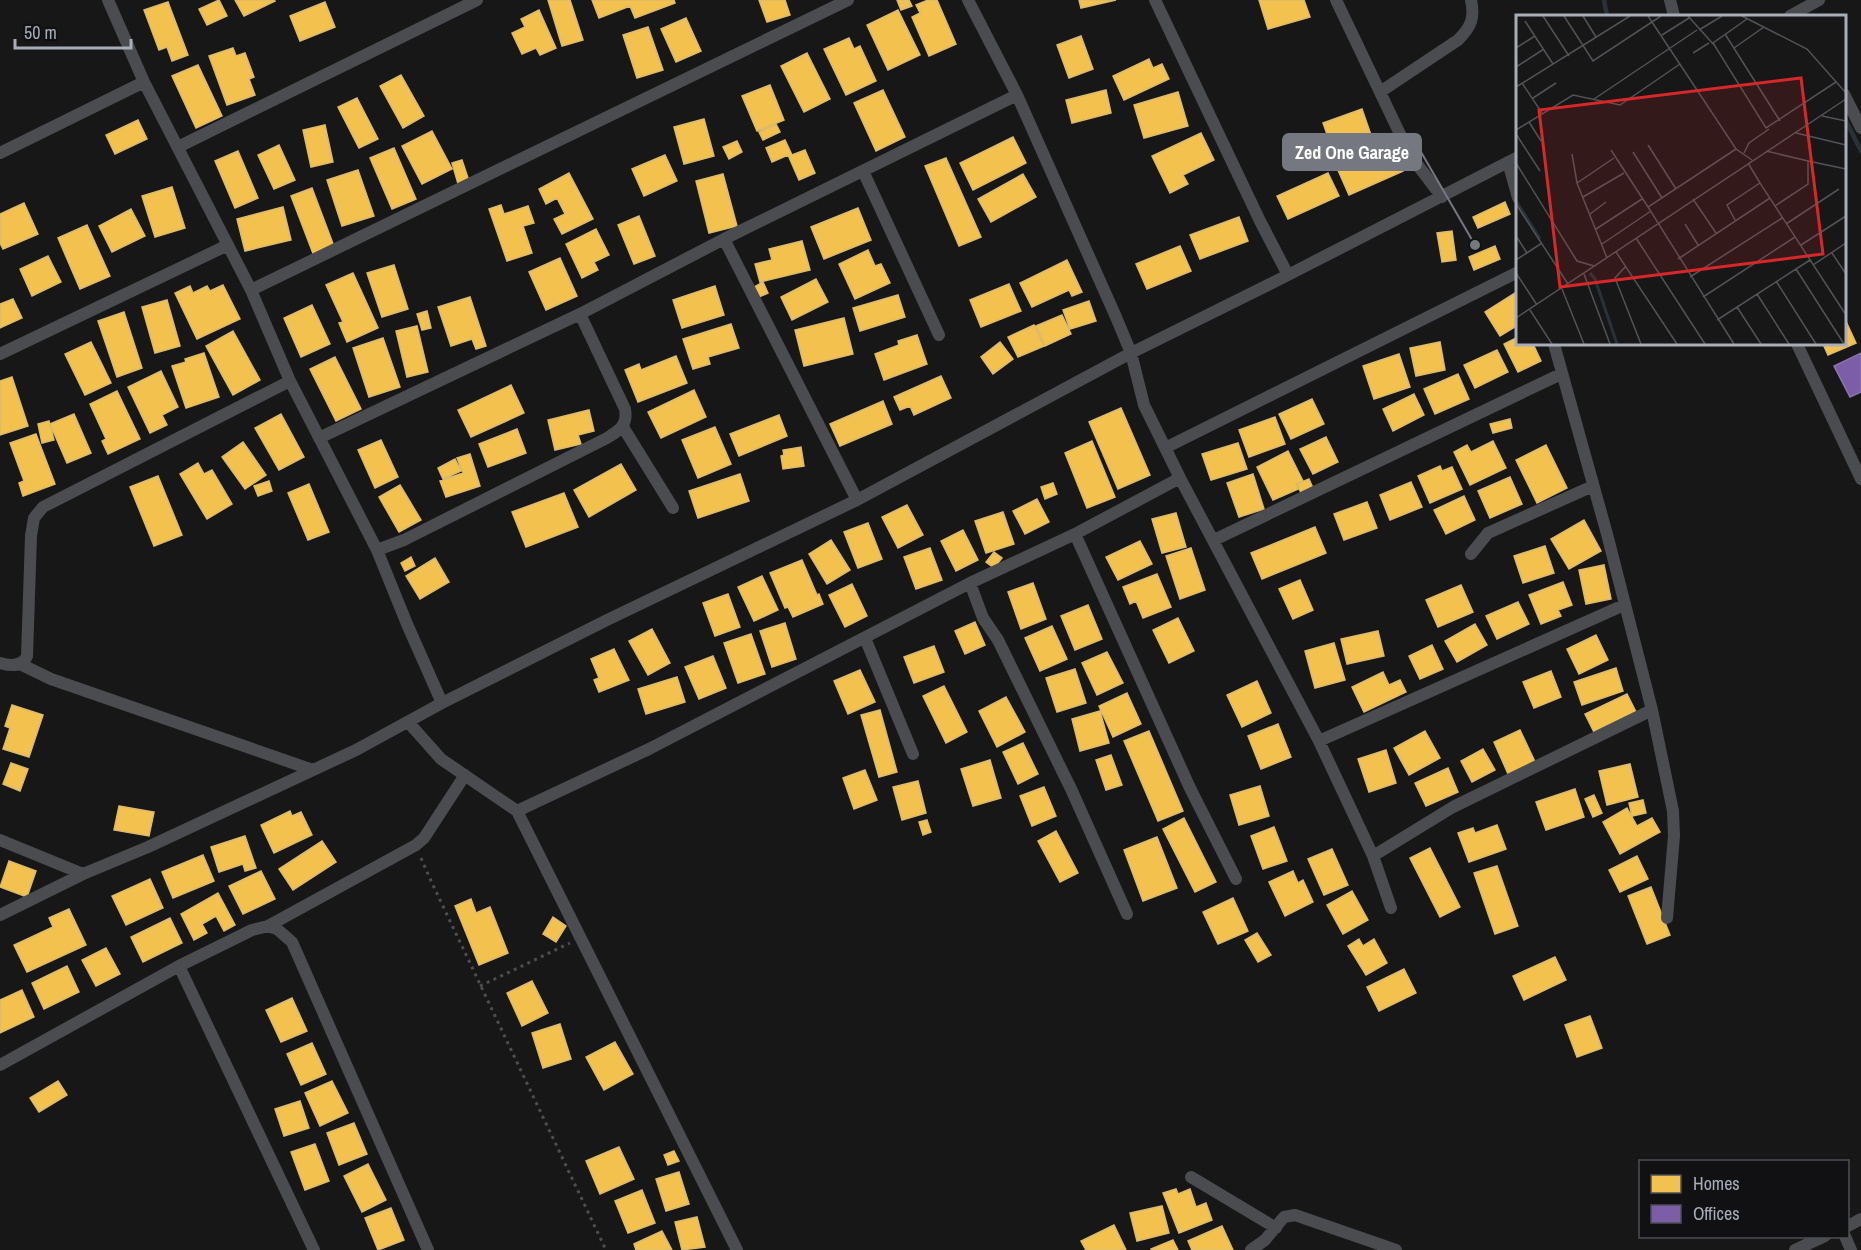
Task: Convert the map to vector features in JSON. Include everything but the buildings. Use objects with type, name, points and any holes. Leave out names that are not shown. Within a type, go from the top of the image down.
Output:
[{"type":"street","points":[[108,0],[144,82],[251,290],[290,381],[378,550],[407,624],[442,703]]},
{"type":"street","points":[[178,147],[477,0]]},
{"type":"street","points":[[251,290],[848,0]]},
{"type":"street","points":[[968,0],[1017,95],[1131,353],[1144,405],[1179,478],[1319,741],[1373,856],[1391,908]]},
{"type":"street","points":[[1155,0],[1288,275]]},
{"type":"street","points":[[1336,0],[1410,155],[1442,197]]},
{"type":"street","points":[[1380,92],[1458,40],[1469,30],[1473,11],[1471,0]]},
{"type":"street","points":[[1670,0],[1674,15]]},
{"type":"street","points":[[1805,13],[1819,0]]},
{"type":"street","points":[[0,153],[144,82]]},
{"type":"street","points":[[319,438],[580,314],[724,238],[1017,95]]},
{"type":"street","points":[[1846,96],[1861,128]]},
{"type":"street","points":[[0,915],[83,874],[313,770],[607,620],[857,500],[1131,353],[1513,159],[1516,182]]},
{"type":"street","points":[[863,171],[939,334]]},
{"type":"street","points":[[724,238],[857,500]]},
{"type":"street","points":[[0,354],[228,245]]},
{"type":"street","points":[[1165,448],[1516,273]]},
{"type":"street","points":[[378,550],[404,540],[607,438],[623,427],[627,418],[625,409],[580,314]]},
{"type":"street","points":[[1554,345],[1652,710],[1672,811],[1674,836],[1667,918]]},
{"type":"street","points":[[1797,345],[1861,479]]},
{"type":"street","points":[[1214,540],[1561,374]]},
{"type":"street","points":[[20,664],[27,656],[31,536],[34,518],[43,507],[290,381]]},
{"type":"street","points":[[623,427],[673,508]]},
{"type":"street","points":[[517,811],[649,749],[970,583],[1075,534],[1179,478]]},
{"type":"street","points":[[1471,554],[1488,533],[1593,486]]},
{"type":"street","points":[[1075,534],[1190,788],[1236,879]]},
{"type":"street","points":[[970,583],[983,618],[998,640],[1072,791],[1127,914]]},
{"type":"street","points":[[1319,741],[1624,605]]},
{"type":"street","points":[[865,638],[913,754]]},
{"type":"street","points":[[0,663],[20,664],[51,679],[313,770]]},
{"type":"street","points":[[1373,856],[1453,807],[1652,710]]},
{"type":"street","points":[[409,723],[441,759],[517,811],[737,1250]]},
{"type":"street","points":[[0,1065],[179,966],[252,930],[268,926],[416,845],[424,838],[465,775]]},
{"type":"street","points":[[0,840],[83,874]]},
{"type":"street","points":[[268,926],[277,929],[292,942],[428,1250]]},
{"type":"street","points":[[179,966],[314,1250]]},
{"type":"street","points":[[1191,1177],[1276,1228]]},
{"type":"street","points":[[1251,1250],[1276,1228],[1284,1217],[1295,1215],[1396,1250]]},
{"type":"street","points":[[1795,1250],[1821,1238]]},
{"type":"path","points":[[416,845],[432,884],[606,1250]]},
{"type":"path","points":[[480,986],[580,938]]},
{"type":"waterway","points":[[1604,0],[1607,15]]},
{"type":"waterway","points":[[1846,121],[1861,151]]},
{"type":"place","name":"Zed One Garage","points":[[1475,245]]}]
